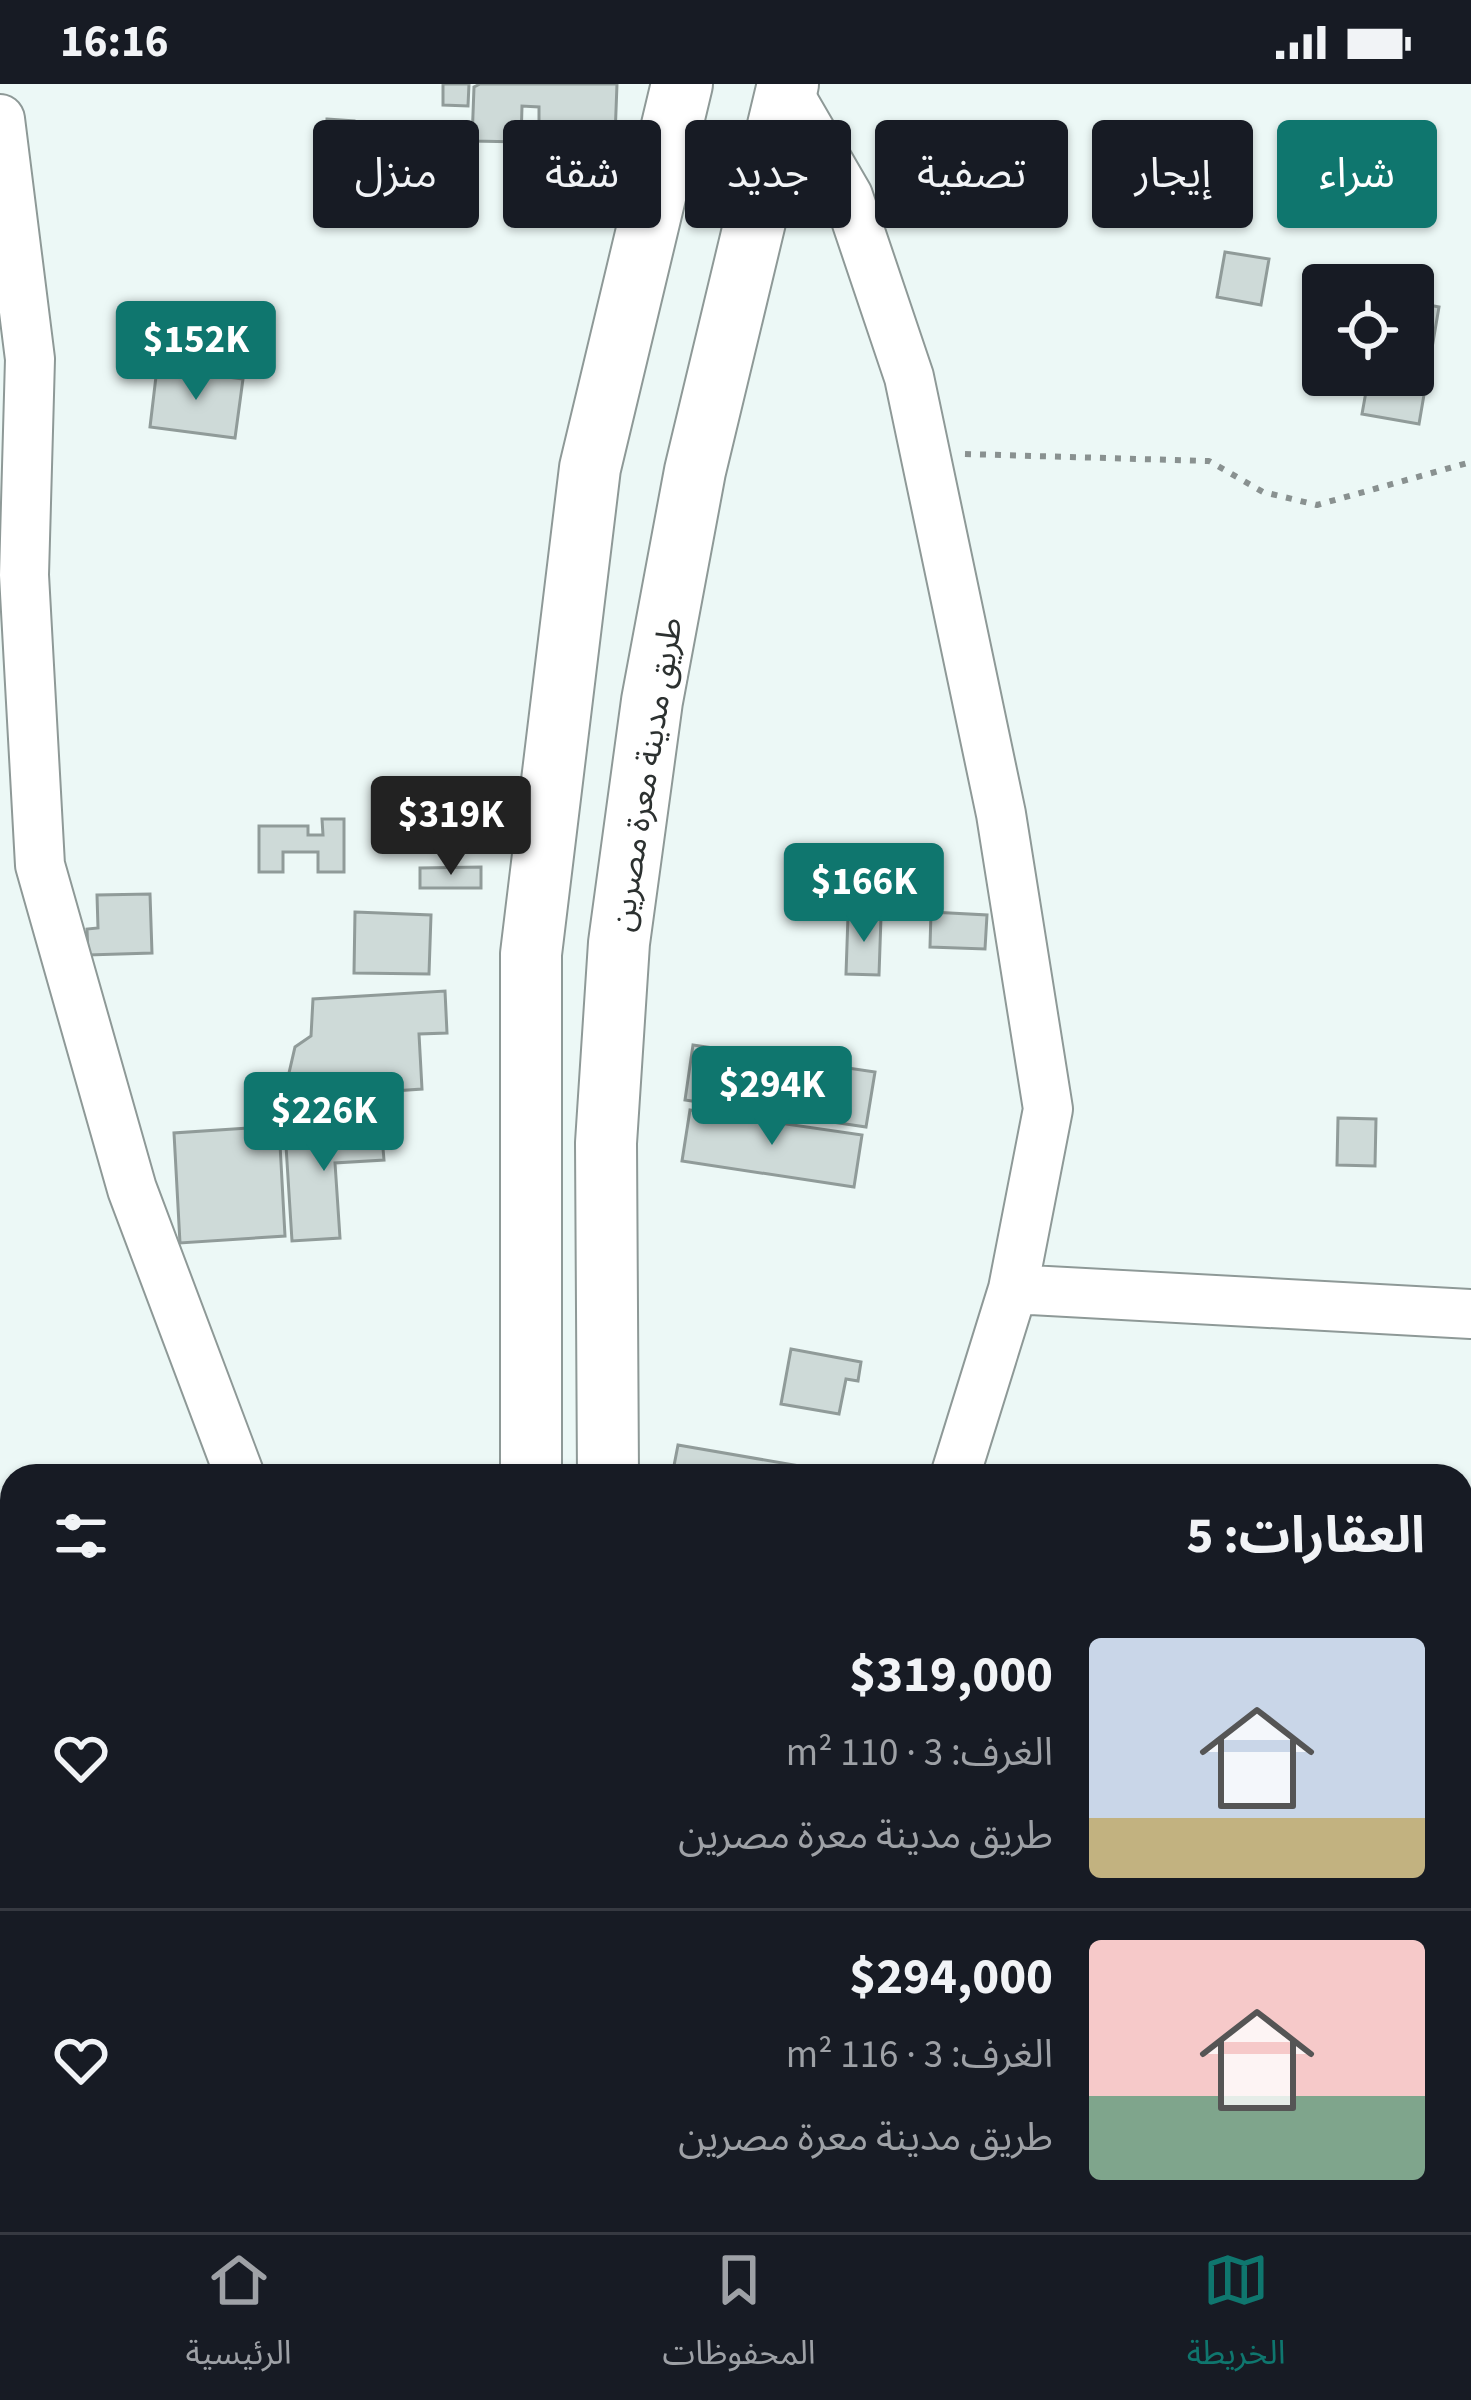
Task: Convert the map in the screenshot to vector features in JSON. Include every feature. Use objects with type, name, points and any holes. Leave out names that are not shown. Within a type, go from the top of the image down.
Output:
[{"type":"main road","points":[[530,1464],[531,954],[590,468],[682,84]]},
{"type":"main road","name":"طريق مدينة معرة مصرين","points":[[608,1464],[606,1143],[619,943],[652,701],[695,472],[788,87]]},
{"type":"street","points":[[788,87],[848,196],[909,377],[1000,814],[1048,1109],[1013,1288],[959,1464]]},
{"type":"street","points":[[0,119],[30,359],[24,574],[40,865],[132,1189],[235,1464]]},
{"type":"street","points":[[1013,1288],[1471,1314]]},
{"type":"path","points":[[926,453],[1209,461],[1263,492],[1316,505],[1471,462]]},
{"type":"building","points":[[443,84],[469,84],[468,106],[443,105]]},
{"type":"building","points":[[617,84],[616,120],[539,120],[539,107],[522,106],[522,120],[503,120],[503,142],[479,141],[479,120],[473,120],[474,87]]},
{"type":"building","points":[[1225,252],[1269,259],[1261,305],[1217,297]]},
{"type":"building","points":[[157,368],[243,379],[235,438],[150,427]]},
{"type":"building","points":[[1365,396],[1424,396],[1419,424],[1362,414]]},
{"type":"building","points":[[322,819],[344,819],[344,872],[318,872],[318,852],[283,852],[283,872],[259,872],[259,826],[308,826],[308,835],[323,835]]},
{"type":"building","points":[[481,867],[481,888],[420,888],[420,868]]},
{"type":"building","points":[[150,894],[152,953],[88,955],[87,929],[98,928],[97,895]]},
{"type":"building","points":[[355,912],[431,915],[429,974],[354,973]]},
{"type":"building","points":[[931,912],[987,915],[985,949],[930,947]]},
{"type":"building","points":[[848,916],[881,917],[879,975],[846,974]]},
{"type":"building","points":[[445,991],[447,1033],[419,1034],[422,1089],[319,1096],[298,1087],[289,1073],[295,1047],[311,1036],[313,999]]},
{"type":"building","points":[[693,1045],[875,1072],[866,1127],[685,1100]]},
{"type":"building","points":[[690,1110],[862,1135],[854,1187],[682,1161]]},
{"type":"building","points":[[1338,1118],[1376,1119],[1375,1166],[1337,1165]]},
{"type":"building","points":[[381,1125],[384,1160],[335,1163],[340,1238],[292,1241],[285,1130]]},
{"type":"building","points":[[279,1126],[285,1236],[180,1243],[174,1133]]},
{"type":"building","points":[[791,1349],[861,1362],[858,1381],[846,1379],[839,1414],[781,1404]]},
{"type":"building","points":[[678,1445],[788,1464],[674,1464]]}]
